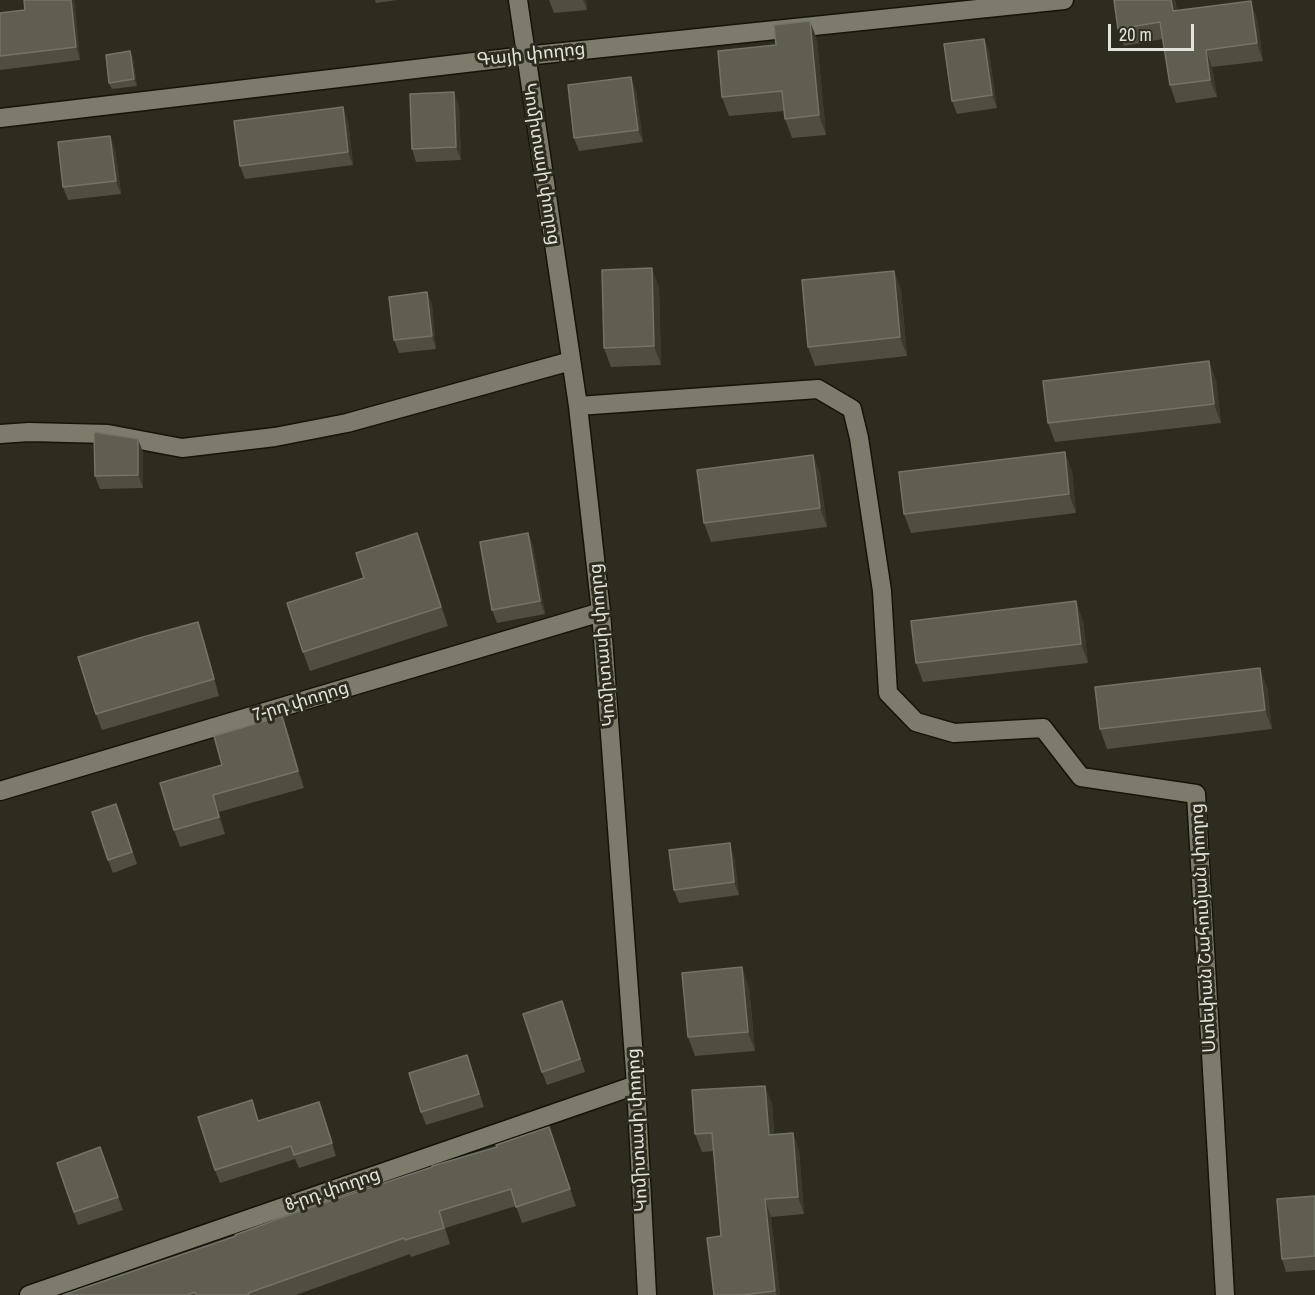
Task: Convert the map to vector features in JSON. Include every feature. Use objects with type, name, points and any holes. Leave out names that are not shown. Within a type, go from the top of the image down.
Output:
[{"type":"street","name":"Կոմիտասի փողոց","points":[[518,0],[578,406],[601,612],[636,1085],[647,1295]]},
{"type":"street","name":"Գայի փողոց","points":[[0,118],[525,56],[1064,0]]},
{"type":"street","points":[[0,434],[29,432],[108,434],[182,448],[275,437],[347,423],[571,361]]},
{"type":"street","name":"Ստեփան Շահումյան փողոց","points":[[578,406],[818,389],[852,409],[882,591],[888,693],[916,722],[954,733],[1043,728],[1081,777],[1196,794],[1225,1295]]},
{"type":"street","name":"7-րդ փողոց","points":[[0,791],[601,612]]},
{"type":"street","name":"8-րդ փողոց","points":[[29,1295],[636,1085]]},
{"type":"building","points":[[24,0],[71,0],[76,47],[0,56],[0,13],[25,10]]},
{"type":"building","points":[[1114,0],[1171,0],[1173,11],[1251,1],[1257,43],[1206,50],[1210,80],[1170,85],[1160,22],[1118,29]]},
{"type":"building","points":[[810,21],[819,115],[785,119],[782,91],[722,97],[718,51],[776,45],[774,25]]},
{"type":"building","points":[[984,39],[992,95],[952,101],[944,44]]},
{"type":"building","points":[[130,51],[134,79],[109,83],[106,55]]},
{"type":"building","points":[[631,77],[638,130],[574,138],[568,85]]},
{"type":"building","points":[[454,92],[456,147],[412,149],[410,94]]},
{"type":"building","points":[[343,107],[348,152],[240,166],[234,121]]},
{"type":"building","points":[[110,136],[116,181],[63,187],[58,142]]},
{"type":"building","points":[[652,268],[654,346],[604,348],[602,270]]},
{"type":"building","points":[[894,271],[900,337],[808,347],[802,280]]},
{"type":"building","points":[[427,292],[432,336],[394,340],[389,297]]},
{"type":"building","points":[[1209,361],[1214,404],[1048,423],[1043,381]]},
{"type":"building","points":[[94,432],[138,439],[138,475],[95,476]]},
{"type":"building","points":[[1065,452],[1069,494],[904,514],[899,472]]},
{"type":"building","points":[[813,455],[820,508],[704,523],[697,470]]},
{"type":"building","points":[[417,533],[441,607],[303,652],[287,603],[364,578],[356,553]]},
{"type":"building","points":[[528,533],[540,601],[492,610],[480,542]]},
{"type":"building","points":[[1076,601],[1081,644],[916,663],[911,621]]},
{"type":"building","points":[[198,622],[214,679],[96,714],[78,657]]},
{"type":"building","points":[[1260,668],[1265,710],[1100,729],[1095,687]]},
{"type":"building","points":[[282,716],[298,771],[213,795],[219,817],[174,830],[160,783],[222,765],[214,736]]},
{"type":"building","points":[[116,804],[132,852],[108,860],[92,812]]},
{"type":"building","points":[[730,843],[734,882],[674,890],[669,850]]},
{"type":"building","points":[[742,967],[748,1032],[688,1037],[682,973]]},
{"type":"building","points":[[562,1001],[580,1059],[542,1072],[523,1014]]},
{"type":"building","points":[[467,1055],[479,1094],[421,1112],[409,1073]]},
{"type":"building","points":[[765,1086],[769,1135],[793,1133],[798,1197],[765,1199],[775,1291],[742,1295],[714,1295],[707,1238],[721,1236],[712,1133],[695,1134],[692,1090]]},
{"type":"building","points":[[252,1100],[258,1121],[319,1102],[332,1143],[294,1155],[291,1146],[215,1170],[198,1117]]},
{"type":"building","points":[[549,1127],[570,1189],[516,1207],[511,1189],[439,1211],[444,1228],[405,1240],[404,1238],[248,1293],[249,1295],[196,1295],[195,1292],[187,1295],[63,1295],[236,1236],[297,1212],[432,1166],[497,1147],[496,1145]]},
{"type":"building","points":[[100,1147],[118,1197],[74,1212],[57,1163]]},
{"type":"building","points":[[1315,1196],[1315,1256],[1282,1259],[1277,1199]]}]
